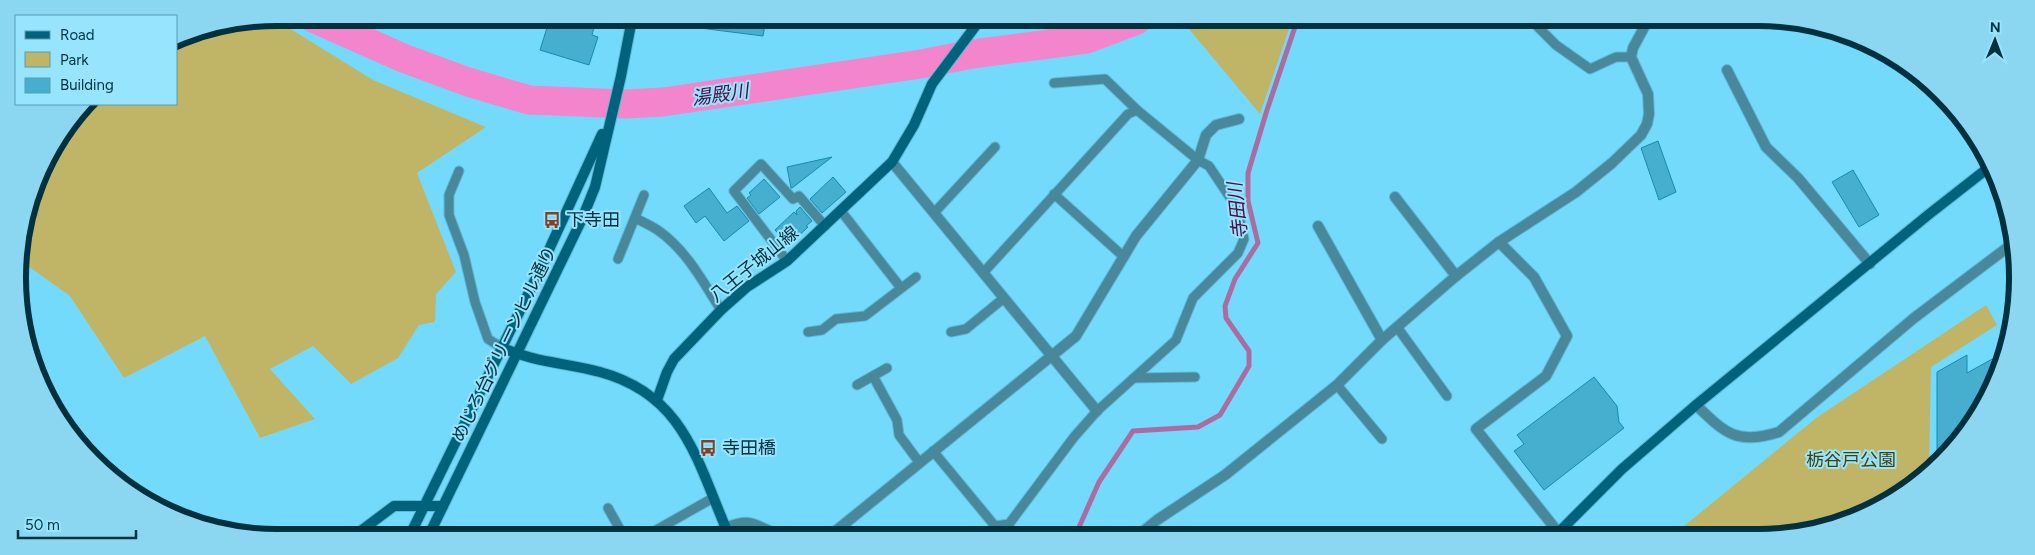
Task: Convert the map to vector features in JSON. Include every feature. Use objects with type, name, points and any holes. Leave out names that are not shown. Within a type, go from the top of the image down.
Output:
[{"type":"street","points":[[610,118],[631,26]]},
{"type":"street","name":"八王子城山線","points":[[657,400],[666,372],[674,359],[721,310],[747,287],[787,261],[892,162],[914,125],[932,84],[975,26]]},
{"type":"street","points":[[1146,529],[1156,520],[1226,475],[1337,385],[1382,340],[1456,276],[1499,242],[1576,192],[1612,163],[1641,135],[1647,124],[1649,114],[1648,94],[1631,56],[1633,48],[1645,26]]},
{"type":"street","points":[[1727,70],[1766,147],[1798,178],[1870,264]]},
{"type":"street","name":"めじろ台グリーンヒル通り","points":[[413,529],[552,244],[610,118]]},
{"type":"street","name":"めじろ台グリーンヒル通り","points":[[432,529],[582,219],[595,186],[610,118]]},
{"type":"street","points":[[838,529],[1076,336],[1136,236],[1198,160],[1206,135],[1216,125],[1239,119]]},
{"type":"street","points":[[892,162],[1097,412]]},
{"type":"street","points":[[1561,529],[1622,469],[1696,405],[1870,264],[1928,214],[1985,170]]},
{"type":"street","points":[[1395,197],[1456,276]]},
{"type":"street","points":[[1318,226],[1382,340]]},
{"type":"street","points":[[1499,242],[1534,277],[1567,336],[1546,376],[1476,429],[1554,529]]},
{"type":"street","points":[[1696,405],[1717,425],[1739,438],[1760,438],[1779,432],[1914,318],[2007,248]]},
{"type":"street","points":[[501,347],[517,355],[609,375],[636,387],[657,400],[671,414],[691,446],[725,529]]},
{"type":"street","points":[[363,529],[390,508],[398,505],[443,506]]},
{"type":"street","points":[[729,529],[738,522],[750,522],[766,529]]},
{"type":"lane","points":[[1537,26],[1556,44],[1590,69],[1616,57],[1631,56]]},
{"type":"lane","points":[[933,451],[995,526],[1008,524],[1074,437],[1097,412],[1176,340],[1193,298],[1238,252],[1244,239],[1237,208],[1209,166],[1198,160],[1137,110],[1105,79],[1054,83]]},
{"type":"lane","points":[[983,273],[1128,114],[1137,110]]},
{"type":"lane","points":[[934,213],[995,147]]},
{"type":"lane","points":[[787,261],[734,191],[761,164],[793,199],[799,196],[825,226]]},
{"type":"lane","points":[[459,171],[449,195],[449,215],[464,256],[475,302],[488,338],[501,347]]},
{"type":"lane","points":[[1054,194],[1124,257]]},
{"type":"lane","points":[[618,259],[644,196]]},
{"type":"lane","points":[[841,211],[901,288]]},
{"type":"lane","points":[[635,218],[659,231],[681,252],[692,264],[721,310]]},
{"type":"lane","points":[[808,332],[822,330],[836,318],[865,316],[916,277]]},
{"type":"lane","points":[[950,332],[966,329],[1004,298]]},
{"type":"lane","points":[[1398,327],[1447,396]]},
{"type":"lane","points":[[857,385],[887,368]]},
{"type":"lane","points":[[873,376],[898,420],[898,435],[919,462]]},
{"type":"lane","points":[[1134,378],[1196,377]]},
{"type":"lane","points":[[1337,385],[1382,439]]},
{"type":"lane","points":[[658,529],[713,498]]},
{"type":"lane","points":[[608,508],[620,529]]},
{"type":"green space","points":[[286,26],[373,80],[486,127],[417,173],[456,272],[436,294],[435,322],[419,325],[398,358],[351,384],[313,346],[270,369],[315,419],[260,438],[205,336],[124,378],[70,296],[27,265],[31,228],[45,181],[69,138],[95,105],[178,105],[178,46],[181,45],[228,31],[245,28]]},
{"type":"green space","points":[[1193,26],[1290,26],[1260,114],[1189,29]]},
{"type":"green space","name":"栃谷戸公園","points":[[1986,305],[1997,325],[1931,367],[1929,460],[1910,477],[1883,495],[1854,510],[1807,524],[1758,529],[1680,529],[1816,418]]},
{"type":"building","points":[[548,26],[591,26],[594,27],[592,35],[598,37],[589,65],[540,50]]},
{"type":"building","points":[[692,26],[765,26],[763,36]]},
{"type":"building","points":[[1658,141],[1676,192],[1659,200],[1641,148]]},
{"type":"building","points":[[832,157],[792,188],[791,188],[787,167]]},
{"type":"building","points":[[1853,170],[1879,215],[1859,227],[1832,182]]},
{"type":"building","points":[[833,177],[846,192],[822,213],[810,199]]},
{"type":"building","points":[[764,179],[780,197],[759,214],[747,198],[751,195],[749,193]]},
{"type":"building","points":[[709,188],[727,213],[737,206],[749,221],[724,241],[705,216],[696,223],[684,206]]},
{"type":"building","points":[[800,207],[812,221],[789,245],[775,230],[794,212],[797,215],[796,211]]},
{"type":"building","points":[[1967,355],[1967,373],[1995,357],[1990,374],[1975,403],[1957,430],[1937,453],[1937,372]]},
{"type":"building","points":[[1594,377],[1617,406],[1619,422],[1624,428],[1544,490],[1514,451],[1524,444],[1517,435]]},
{"type":"waterway","name":"湯殿川","points":[[331,26],[403,58],[468,82],[529,100],[625,104],[663,102],[921,64],[972,54],[1087,39],[1121,26]]},
{"type":"waterway","name":"寺田川","points":[[1078,529],[1099,482],[1133,431],[1198,427],[1220,415],[1249,366],[1249,351],[1226,318],[1225,306],[1235,279],[1258,243],[1248,201],[1248,173],[1295,26]]},
{"type":"place","name":"下寺田","points":[[552,220]]},
{"type":"place","name":"寺田橋","points":[[708,448]]}]
